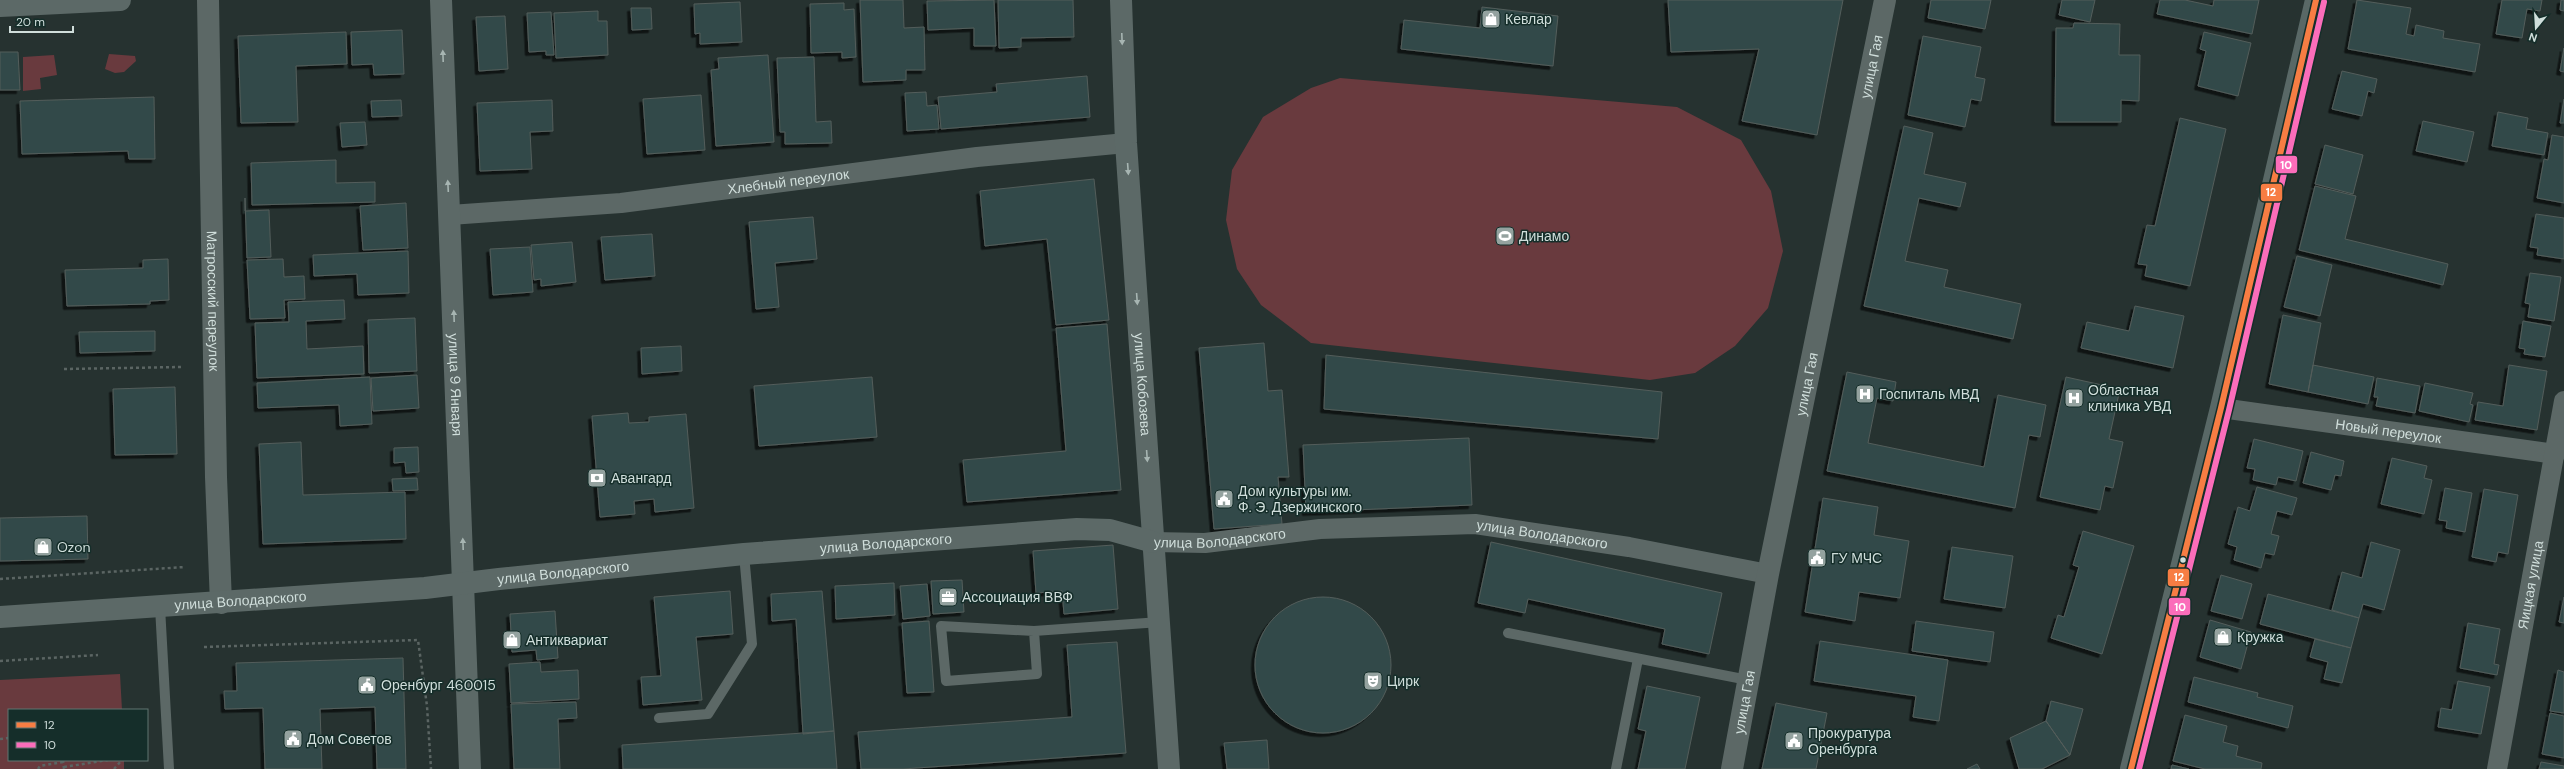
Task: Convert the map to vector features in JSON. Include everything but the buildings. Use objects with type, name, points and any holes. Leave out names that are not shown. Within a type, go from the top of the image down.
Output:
[{"type":"main road","points":[[0,6],[120,0]]},
{"type":"main road","name":"улица 9 Января","points":[[441,0],[470,769]]},
{"type":"main road","name":"улица Кобозева","points":[[1121,0],[1126,143],[1169,769]]},
{"type":"main road","points":[[2131,769],[2221,408],[2316,0]]},
{"type":"main road","name":"улица Володарского","points":[[0,617],[160,608],[425,588],[744,554],[1076,529],[1110,530],[1153,542]]},
{"type":"street","name":"Матросский переулок","points":[[208,0],[216,477],[221,603]]},
{"type":"street","name":"улица Гая","points":[[1732,769],[1768,574],[1885,0]]},
{"type":"street","name":"Хлебный переулок","points":[[450,215],[621,203],[977,157],[1126,143]]},
{"type":"street","name":"Яицкая улица","points":[[2497,769],[2564,401]]},
{"type":"street","name":"Новый переулок","points":[[2221,408],[2555,454]]},
{"type":"street","name":"улица Володарского","points":[[1153,542],[1205,544],[1320,529],[1475,524],[1629,547],[1768,574]]},
{"type":"lane","points":[[659,718],[708,714],[752,644],[744,554]]},
{"type":"lane","points":[[160,608],[169,769]]},
{"type":"lane","points":[[1034,631],[1037,674],[946,681],[941,626],[1034,631],[1160,622]]},
{"type":"lane","points":[[1508,633],[1748,680]]},
{"type":"lane","points":[[1616,769],[1638,659]]},
{"type":"path","points":[[64,369],[182,367]]},
{"type":"path","points":[[0,579],[185,567]]},
{"type":"path","points":[[204,647],[418,640],[427,706],[431,769]]},
{"type":"path","points":[[0,661],[98,654]]},
{"type":"path","points":[[38,769],[40,766],[63,761],[64,768],[102,761]]},
{"type":"path","points":[[114,769],[121,761]]},
{"type":"shaded area","points":[[109,54],[135,56],[136,61],[124,72],[115,73],[105,69]]},
{"type":"shaded area","points":[[54,55],[57,75],[40,78],[41,89],[23,91],[23,57]]},
{"type":"shaded area","name":"Динамо","points":[[1340,78],[1677,107],[1741,140],[1771,191],[1783,251],[1768,308],[1735,346],[1695,373],[1650,380],[1311,343],[1261,305],[1237,269],[1226,220],[1232,170],[1263,117],[1311,88]]},
{"type":"shaded area","points":[[120,674],[122,709],[8,709],[8,761],[124,761],[124,769],[0,769],[0,680]]},
{"type":"transit line","name":"12","points":[[2131,769],[2221,408],[2316,0]]},
{"type":"transit line","name":"10","points":[[2139,769],[2229,410],[2324,2]]},
{"type":"place","name":"Кевлар","points":[[1491,19]]},
{"type":"place","name":"Динамо","points":[[1505,236]]},
{"type":"place","name":"Госпиталь МВД","points":[[1865,394]]},
{"type":"place","name":"Областная клиника УВД","points":[[2074,398]]},
{"type":"place","name":"Авангард","points":[[597,478]]},
{"type":"place","name":"Дом культуры им. Ф. Э. Дзержинского","points":[[1224,499]]},
{"type":"place","name":"Ozon","points":[[43,547]]},
{"type":"place","name":"ГУ МЧС","points":[[1817,558]]},
{"type":"place","name":"Ассоциация ВВФ","points":[[948,597]]},
{"type":"place","name":"Кружка","points":[[2223,637]]},
{"type":"place","name":"Антиквариат","points":[[512,640]]},
{"type":"place","name":"Цирк","points":[[1373,681]]},
{"type":"place","name":"Оренбург 460015","points":[[367,685]]},
{"type":"place","name":"Дом Советов","points":[[293,739]]},
{"type":"place","name":"Прокуратура Оренбурга","points":[[1794,741]]}]
